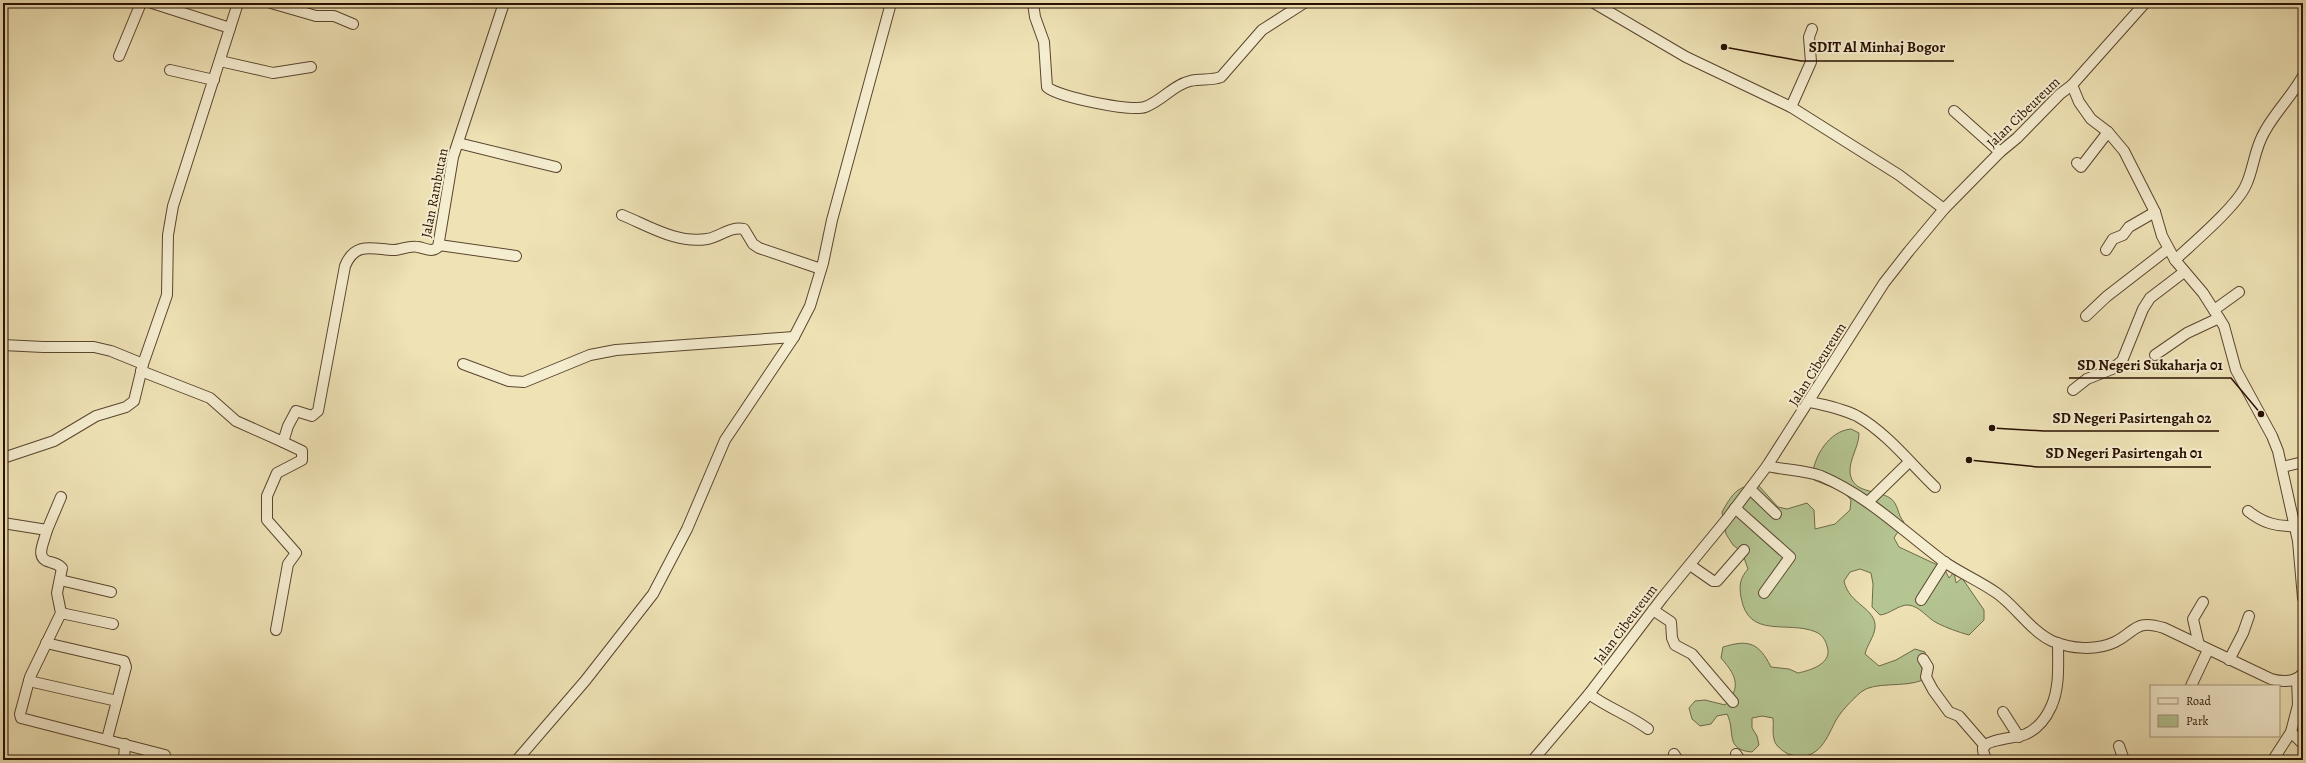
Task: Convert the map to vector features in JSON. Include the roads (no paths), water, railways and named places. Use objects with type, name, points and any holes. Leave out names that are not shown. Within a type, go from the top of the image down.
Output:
[{"type":"street","points":[[119,56],[140,3]]},
{"type":"street","points":[[152,3],[230,28]]},
{"type":"street","points":[[3,458],[54,441],[96,416],[130,405],[134,401],[142,367],[167,295],[168,235],[173,206],[238,3]]},
{"type":"street","points":[[271,3],[316,16],[334,16],[353,24]]},
{"type":"street","name":"Jalan Rambutan","points":[[283,442],[288,426],[296,410],[312,416],[318,411],[345,266],[354,253],[367,247],[393,250],[413,246],[432,250],[437,249],[439,245],[451,168],[504,3]]},
{"type":"street","points":[[517,760],[585,681],[653,594],[687,529],[725,440],[794,337],[810,306],[891,3]]},
{"type":"street","points":[[1032,3],[1035,17],[1044,42],[1047,87],[1082,99],[1132,109],[1148,106],[1169,91],[1190,81],[1221,77],[1262,30],[1304,3]]},
{"type":"street","points":[[1594,3],[1686,56],[1791,107],[1893,171],[1944,209]]},
{"type":"street","name":"Jalan Cibeureum","points":[[1533,760],[1589,694],[1653,610],[1736,508],[1767,466],[1810,402],[1884,283],[1944,209],[2000,152],[2018,138],[2060,94],[2072,85],[2145,3]]},
{"type":"street","points":[[1791,107],[1811,62],[1809,37],[1812,29]]},
{"type":"street","points":[[220,61],[273,73],[312,67]]},
{"type":"street","points":[[170,70],[214,80]]},
{"type":"street","points":[[2175,260],[2238,199],[2246,185],[2253,159],[2264,132],[2294,93],[2303,76]]},
{"type":"street","points":[[2072,85],[2084,110],[2091,119],[2108,132],[2124,150],[2155,212],[2162,236],[2168,248],[2175,260],[2217,314],[2228,337],[2236,370],[2272,436],[2282,467],[2296,526],[2303,598]]},
{"type":"street","points":[[1954,111],[2000,152]]},
{"type":"street","points":[[2077,163],[2081,167],[2108,132]]},
{"type":"street","points":[[458,143],[556,167]]},
{"type":"street","points":[[2106,250],[2114,239],[2123,235],[2129,227],[2155,212]]},
{"type":"street","points":[[622,215],[672,236],[691,241],[711,239],[737,227],[744,229],[758,248],[821,269]]},
{"type":"street","points":[[439,245],[516,256]]},
{"type":"street","points":[[2086,316],[2106,297],[2168,248]]},
{"type":"street","points":[[2073,390],[2087,379],[2112,369],[2122,361],[2143,309],[2150,298],[2184,272]]},
{"type":"street","points":[[2154,355],[2217,314],[2239,292]]},
{"type":"street","points":[[463,364],[509,381],[524,382],[590,355],[616,350],[794,337]]},
{"type":"street","points":[[3,345],[94,347],[111,351],[210,398],[236,421],[302,451],[302,460],[277,473],[266,496],[267,520],[296,553],[288,564],[276,630]]},
{"type":"street","points":[[1810,402],[1828,406],[1857,416],[1885,438],[1935,487]]},
{"type":"street","points":[[1868,502],[1909,462]]},
{"type":"street","points":[[2282,467],[2303,462]]},
{"type":"street","points":[[1767,466],[1820,476],[1868,502],[1945,562],[1981,582],[2016,610],[2040,634],[2058,643],[2084,648],[2101,646],[2115,641],[2134,627],[2146,625],[2164,628],[2229,660],[2277,681],[2300,676],[2298,705],[2291,732],[2272,760]]},
{"type":"street","points":[[1750,489],[1776,514]]},
{"type":"street","points":[[61,497],[47,530],[40,553],[41,558],[44,561],[62,568],[57,593],[61,613],[29,681],[20,714],[21,718],[165,755]]},
{"type":"street","points":[[1736,508],[1793,560],[1764,593]]},
{"type":"street","points":[[2248,511],[2264,521],[2281,526],[2296,526]]},
{"type":"street","points":[[3,523],[47,530]]},
{"type":"street","points":[[1690,565],[1713,581],[1717,581],[1744,550]]},
{"type":"street","points":[[1921,600],[1945,562]]},
{"type":"street","points":[[60,580],[111,592]]},
{"type":"street","points":[[2191,685],[2203,647],[2193,619],[2203,602]]},
{"type":"street","points":[[1653,610],[1671,622],[1672,636],[1675,644],[1692,654],[1733,702]]},
{"type":"street","points":[[61,613],[113,624]]},
{"type":"street","points":[[2229,660],[2243,633],[2249,616]]},
{"type":"street","points":[[46,643],[124,661],[126,667],[107,739]]},
{"type":"street","points":[[1986,760],[1983,751],[1985,746],[1992,742],[2019,737],[2034,730],[2051,707],[2057,685],[2058,643]]},
{"type":"street","points":[[1923,659],[1928,667],[1926,677],[1932,690],[1949,712],[1959,716],[1985,746]]},
{"type":"street","points":[[29,681],[117,701]]},
{"type":"street","points":[[1589,694],[1610,707],[1627,715],[1648,729]]},
{"type":"street","points":[[2003,712],[2019,737]]},
{"type":"street","points":[[2291,732],[2302,743]]},
{"type":"street","points":[[124,760],[125,744]]},
{"type":"street","points":[[2119,746],[2124,760]]},
{"type":"place","name":"SDIT Al Minhaj Bogor","points":[[1724,47]]},
{"type":"place","name":"SD Negeri Sukaharja 01","points":[[2261,414]]},
{"type":"place","name":"SD Negeri Pasirtengah 02","points":[[1992,428]]},
{"type":"place","name":"SD Negeri Pasirtengah 01","points":[[1969,460]]}]
